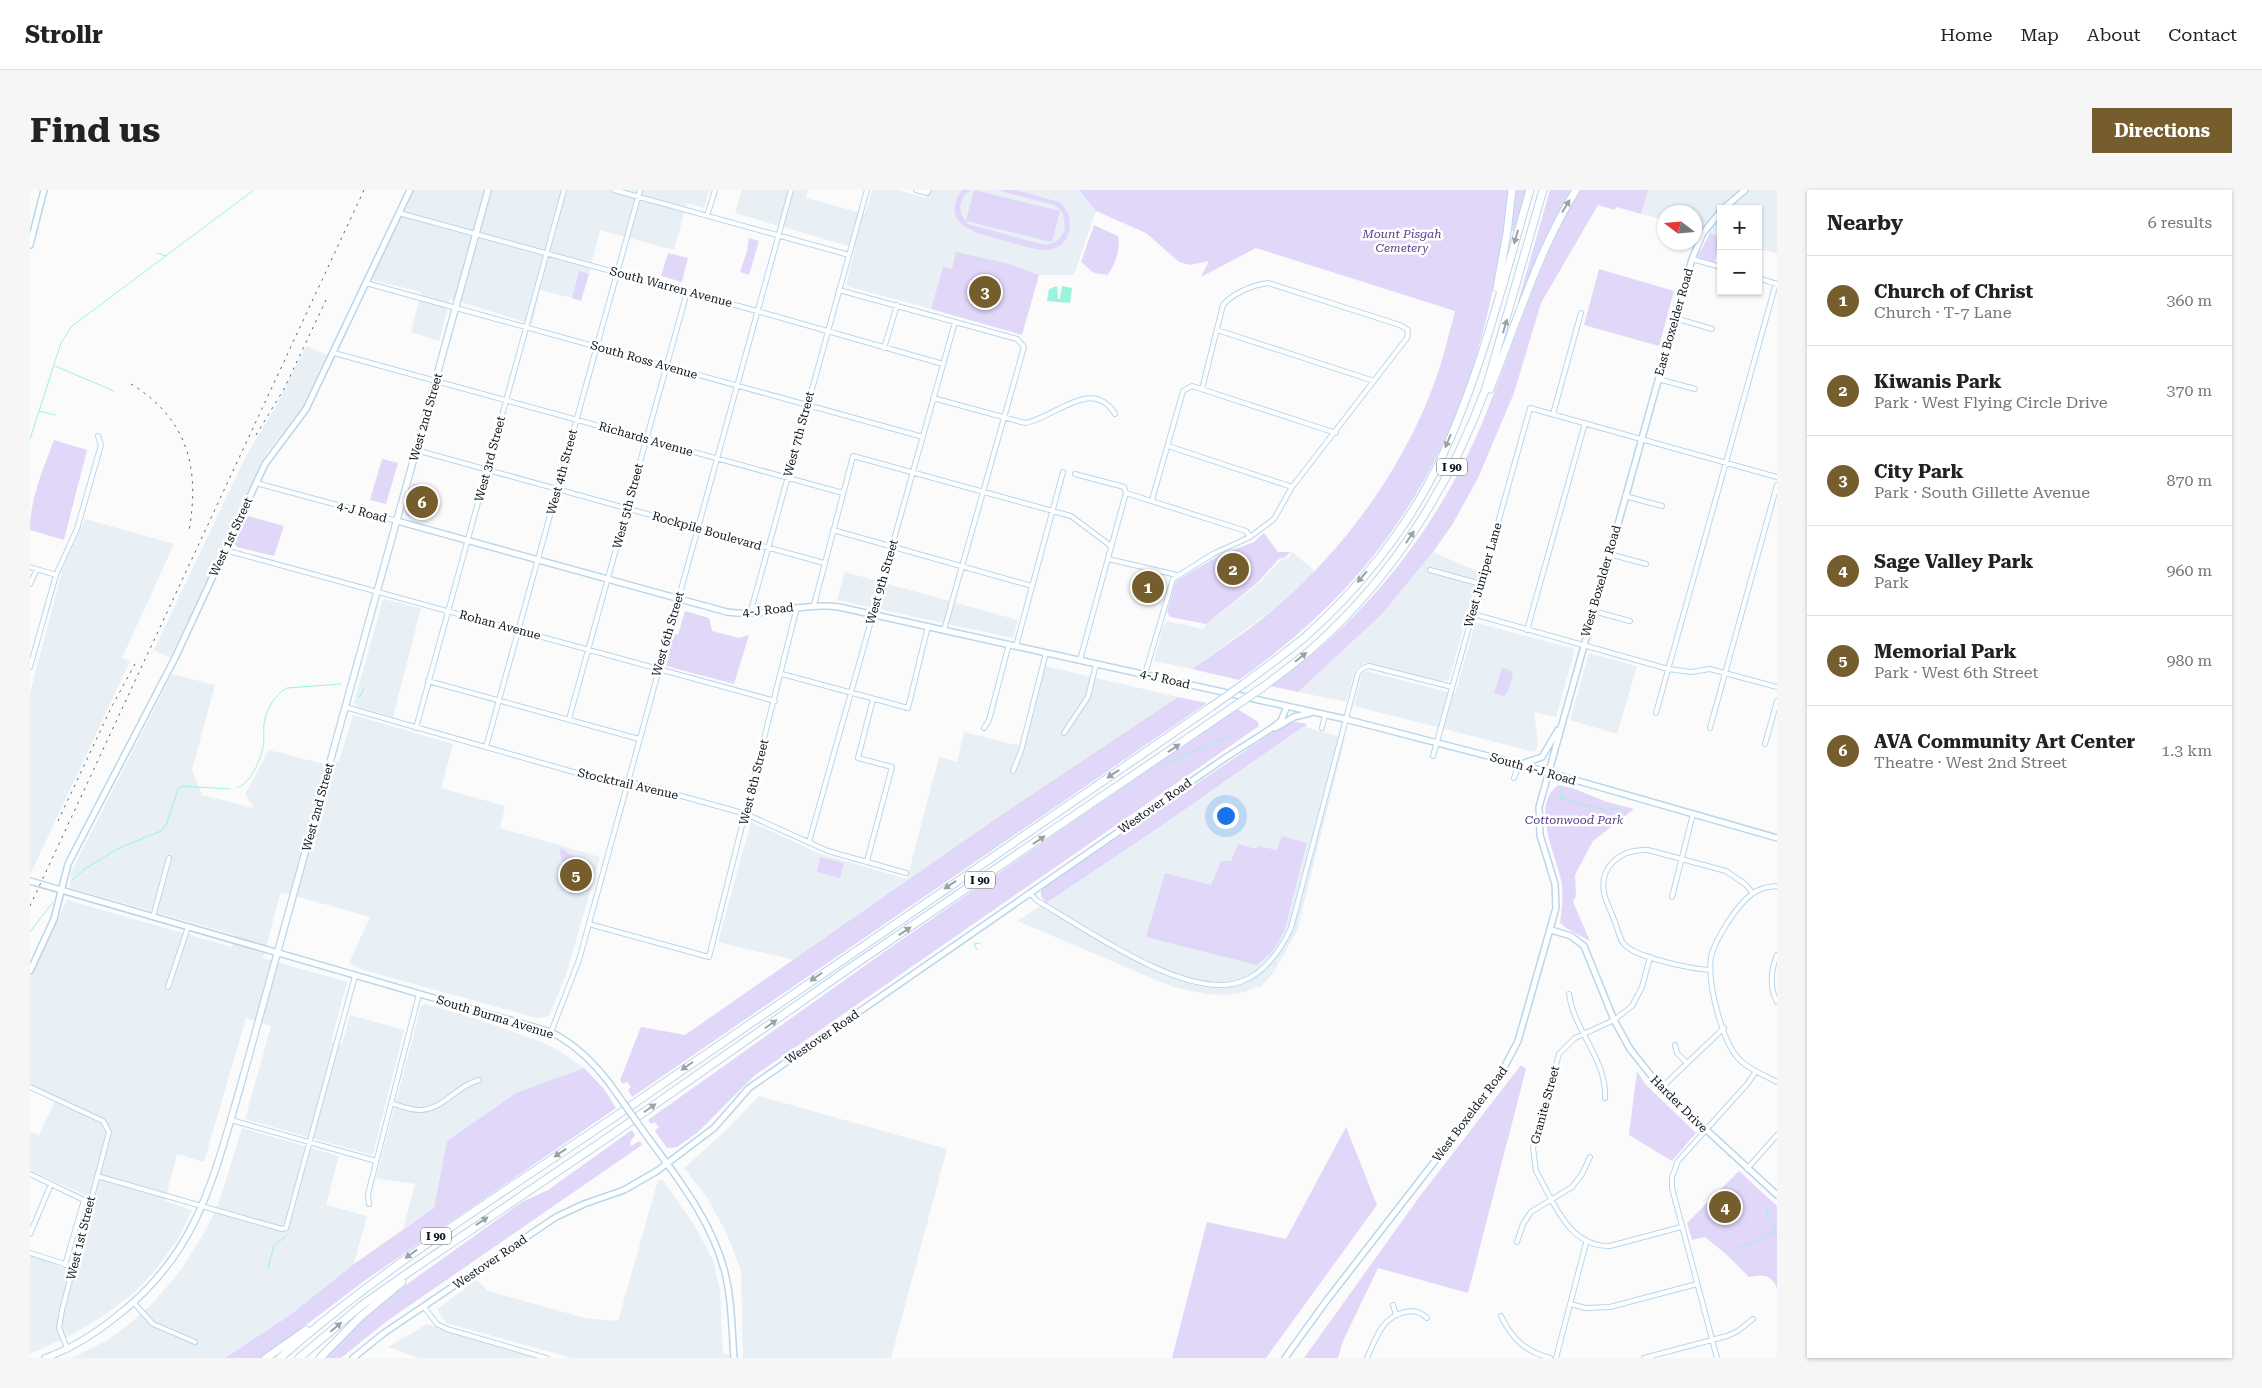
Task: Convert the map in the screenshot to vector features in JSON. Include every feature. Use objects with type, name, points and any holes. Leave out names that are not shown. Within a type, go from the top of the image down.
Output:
[{"type":"highway","name":"I 90","points":[[1461,412],[1494,299],[1502,264],[1512,190]]},
{"type":"highway","name":"I 90","points":[[266,1358],[462,1218],[617,1115],[1245,684],[1306,636],[1336,606],[1376,560],[1423,492],[1438,464],[1461,412],[1489,333],[1530,190]]},
{"type":"highway","name":"I 90","points":[[1431,505],[1460,451],[1486,388],[1544,190]]},
{"type":"highway","name":"I 90","points":[[299,1358],[362,1305],[459,1237],[610,1136],[854,965],[1263,687],[1317,645],[1349,613],[1402,548],[1460,459],[1544,252],[1562,212],[1576,190]]},
{"type":"highway","name":"I 90","points":[[320,1358],[360,1317],[459,1237]]},
{"type":"highway","name":"I 90","points":[[280,1358],[359,1292]]},
{"type":"main road","name":"West 2nd Street","points":[[48,1358],[100,1329],[134,1303],[169,1265],[190,1232],[203,1206],[231,1120],[488,190]]},
{"type":"street","points":[[30,245],[44,190]]},
{"type":"street","name":"West 1st Street","points":[[30,971],[54,919],[68,864],[174,658],[270,456],[306,409],[410,190]]},
{"type":"street","name":"West 3rd Street","points":[[416,728],[525,326],[564,190]]},
{"type":"street","points":[[614,190],[849,255]]},
{"type":"street","name":"West 4th Street","points":[[486,747],[640,190]]},
{"type":"street","points":[[707,216],[715,190]]},
{"type":"street","name":"West 6th Street","points":[[551,1032],[579,960],[791,190]]},
{"type":"street","name":"West 7th Street","points":[[750,614],[867,190]]},
{"type":"street","points":[[916,190],[928,192]]},
{"type":"street","name":"East Boxelder Road","points":[[1728,205],[1745,190]]},
{"type":"street","name":"South Warren Avenue","points":[[399,213],[943,364]]},
{"type":"street","name":"East Boxelder Road","points":[[1641,439],[1692,259],[1703,233],[1717,216]]},
{"type":"street","points":[[1692,259],[1717,266]]},
{"type":"street","points":[[1656,713],[1776,284],[1762,279]]},
{"type":"street","name":"South Ross Avenue","points":[[366,283],[922,436]]},
{"type":"street","points":[[1145,674],[1170,583],[1177,575],[1213,554],[1250,537],[1274,519],[1292,487],[1336,433],[1407,338],[1408,330],[1400,325],[1268,283],[1258,285],[1228,300],[1223,305],[1202,389]]},
{"type":"street","points":[[839,290],[1017,338],[1024,347],[944,630]]},
{"type":"street","name":"West 5th Street","points":[[569,720],[687,292]]},
{"type":"street","points":[[884,348],[896,305]]},
{"type":"street","points":[[1581,313],[1553,414],[1777,478]]},
{"type":"street","points":[[1675,318],[1712,329]]},
{"type":"street","name":"West 9th Street","points":[[810,842],[955,322]]},
{"type":"street","points":[[1216,330],[1374,381]]},
{"type":"street","name":"Richards Avenue","points":[[334,353],[843,492]]},
{"type":"street","points":[[1658,379],[1695,389]]},
{"type":"street","points":[[1152,500],[1183,390],[1192,386],[1336,433]]},
{"type":"street","points":[[933,398],[1024,423],[1036,421],[1074,402],[1093,398],[1109,404],[1115,414]]},
{"type":"street","name":"West Juniper Lane","points":[[1433,756],[1530,408],[1553,414]]},
{"type":"street","points":[[1527,630],[1584,423]]},
{"type":"street","points":[[30,667],[56,575],[82,513],[101,445],[98,436]]},
{"type":"street","name":"West Boxelder Road","points":[[1285,1358],[1506,1068],[1521,1033],[1551,930],[1557,896],[1552,871],[1540,835],[1539,807],[1641,439]]},
{"type":"street","points":[[1168,446],[1292,487]]},
{"type":"street","name":"Rockpile Boulevard","points":[[416,450],[824,563]]},
{"type":"street","points":[[814,605],[853,456],[1071,516],[1111,546]]},
{"type":"street","points":[[1016,646],[1064,472]]},
{"type":"street","points":[[1075,474],[1124,487],[1126,493],[1080,660]]},
{"type":"street","name":"4-J Road","points":[[256,483],[727,612],[750,614],[814,605],[873,614],[1287,706]]},
{"type":"street","points":[[1710,728],[1777,485]]},
{"type":"street","points":[[1126,493],[1246,531],[1250,537]]},
{"type":"street","points":[[1625,496],[1662,506]]},
{"type":"street","points":[[833,530],[1032,586]]},
{"type":"street","name":"Rohan Avenue","points":[[225,550],[774,701]]},
{"type":"street","points":[[1609,554],[1646,564]]},
{"type":"street","points":[[1108,559],[1177,575]]},
{"type":"street","points":[[30,567],[56,575]]},
{"type":"street","points":[[30,584],[37,569]]},
{"type":"street","points":[[1430,570],[1481,584]]},
{"type":"street","name":"West 8th Street","points":[[589,924],[709,957],[782,674],[797,607]]},
{"type":"street","points":[[1593,611],[1630,621]]},
{"type":"street","points":[[1472,614],[1668,669],[1691,672],[1710,669],[1777,687]]},
{"type":"street","points":[[782,674],[908,708],[928,626]]},
{"type":"street","points":[[984,728],[989,720],[1009,644]]},
{"type":"street","points":[[1013,771],[1021,751],[1046,653]]},
{"type":"street","points":[[1064,733],[1088,697],[1096,664]]},
{"type":"street","points":[[1030,893],[1036,900],[1114,947],[1161,971],[1193,981],[1212,983],[1240,982],[1268,963],[1283,944],[1291,928],[1358,673],[1363,668],[1369,666],[1452,688]]},
{"type":"street","points":[[428,681],[639,739]]},
{"type":"street","points":[[868,861],[892,767],[858,758],[873,699]]},
{"type":"street","points":[[1765,744],[1777,701]]},
{"type":"street","name":"South 4-J Road","points":[[1287,706],[1519,764],[1777,838]]},
{"type":"street","name":"Westover Road","points":[[353,1358],[384,1333],[556,1217],[584,1204],[624,1190],[667,1164],[714,1128],[749,1088],[1272,728],[1281,720],[1287,706]]},
{"type":"street","name":"Stocktrail Avenue","points":[[345,707],[598,779],[627,782],[746,814],[828,851],[906,873]]},
{"type":"street","points":[[1272,728],[1277,728],[1294,717],[1312,712]]},
{"type":"street","points":[[1322,728],[1325,715]]},
{"type":"street","points":[[1514,778],[1519,764],[1541,758],[1562,723]]},
{"type":"street","points":[[1672,897],[1693,814]]},
{"type":"street","points":[[1710,970],[1698,969],[1650,957],[1633,952],[1624,945],[1605,896],[1604,883],[1607,871],[1614,861],[1623,854],[1636,850],[1648,850],[1726,871],[1753,893]]},
{"type":"street","points":[[153,917],[169,858]]},
{"type":"street","name":"South Burma Avenue","points":[[30,881],[551,1032],[581,1051],[594,1063],[610,1084],[667,1164],[702,1217],[718,1248],[730,1298],[734,1358]]},
{"type":"street","points":[[1777,886],[1753,893],[1743,902],[1718,940],[1711,956],[1710,970],[1712,990],[1730,1047],[1741,1061],[1777,1082]]},
{"type":"street","points":[[168,987],[188,927]]},
{"type":"street","name":"Harder Drive","points":[[1551,930],[1571,936],[1584,946],[1614,1020],[1630,1049],[1661,1088],[1777,1195]]},
{"type":"street","points":[[1777,955],[1771,976],[1774,997],[1777,1002]]},
{"type":"street","name":"Granite Street","points":[[1586,1243],[1572,1233],[1536,1171],[1533,1148],[1559,1054],[1575,1038],[1622,1015],[1637,998],[1650,957]]},
{"type":"street","points":[[97,1176],[286,1228],[355,976]]},
{"type":"street","points":[[368,1204],[368,1194],[376,1161],[419,994]]},
{"type":"street","points":[[1569,994],[1570,1007],[1602,1074],[1605,1098]]},
{"type":"street","points":[[1661,1088],[1724,1028]]},
{"type":"street","points":[[1675,1045],[1677,1053],[1687,1063]]},
{"type":"street","points":[[1717,1358],[1681,1227],[1672,1188],[1672,1177],[1678,1161],[1748,1083],[1756,1071]]},
{"type":"street","points":[[391,1104],[419,1110],[428,1109],[468,1083],[479,1080]]},
{"type":"street","name":"West 1st Street","points":[[30,1087],[103,1121],[108,1132],[60,1328],[67,1348]]},
{"type":"street","points":[[231,1120],[376,1161]]},
{"type":"street","points":[[1747,1169],[1777,1135]]},
{"type":"street","points":[[1773,1140],[1777,1144]]},
{"type":"street","points":[[1517,1242],[1523,1224],[1532,1212],[1577,1182],[1590,1157]]},
{"type":"street","points":[[30,1174],[90,1203]]},
{"type":"street","points":[[30,1234],[51,1184]]},
{"type":"street","points":[[65,1265],[84,1200]]},
{"type":"street","points":[[1556,1358],[1586,1243],[1599,1247],[1610,1246],[1681,1227]]},
{"type":"street","points":[[30,1253],[74,1267]]},
{"type":"street","points":[[1570,1304],[1586,1308],[1610,1307],[1696,1284]]},
{"type":"street","points":[[134,1303],[153,1324],[194,1342]]},
{"type":"street","points":[[1393,1305],[1396,1314]]},
{"type":"street","points":[[424,1307],[436,1324],[447,1330],[546,1358]]},
{"type":"street","points":[[1368,1358],[1382,1326],[1396,1314],[1406,1312],[1420,1313],[1427,1318]]},
{"type":"street","points":[[1501,1316],[1511,1335],[1519,1343],[1532,1352],[1550,1358]]},
{"type":"street","points":[[1644,1358],[1713,1340],[1738,1331],[1753,1320]]},
{"type":"shaded area","points":[[412,190],[709,190],[704,208],[687,203],[674,250],[600,230],[589,274],[579,272],[572,298],[540,290],[532,324],[450,299],[439,341],[411,332],[421,292],[372,280],[371,277]]},
{"type":"shaded area","points":[[742,190],[808,190],[806,198],[865,214],[872,190],[898,190],[926,198],[929,190],[1079,190],[1096,211],[1074,275],[1039,275],[1010,264],[952,270],[943,267],[931,309],[846,286],[855,248],[735,213]]},
{"type":"shaded area","points":[[1648,190],[1777,190],[1777,254],[1762,249],[1762,205],[1717,205],[1717,236],[1702,230],[1702,205],[1657,205],[1657,218],[1641,214]]},
{"type":"shaded area","points":[[1057,286],[1058,299],[1060,299],[1062,286],[1072,288],[1070,303],[1047,301],[1049,289]]},
{"type":"shaded area","points":[[306,346],[327,355],[302,408],[267,452],[170,658],[154,650],[245,458],[277,404]]},
{"type":"shaded area","points":[[85,519],[174,544],[122,658],[130,661],[30,875],[30,693],[62,571]]},
{"type":"shaded area","points":[[1292,552],[1315,571],[1281,604],[1192,669],[1154,661],[1163,627],[1167,621],[1203,629],[1206,624],[1257,585],[1281,560],[1288,558]]},
{"type":"shaded area","points":[[1433,552],[1479,572],[1449,680],[1441,681],[1364,663],[1355,670],[1346,702],[1298,692],[1381,615]]},
{"type":"shaded area","points":[[845,572],[1018,620],[1014,635],[1013,637],[1008,637],[837,600]]},
{"type":"shaded area","points":[[383,599],[421,608],[393,717],[358,707],[354,703]]},
{"type":"shaded area","points":[[1475,624],[1575,649],[1556,717],[1534,712],[1538,743],[1535,752],[1354,706],[1362,674],[1366,671],[1455,694]]},
{"type":"shaded area","points":[[1589,653],[1637,666],[1617,734],[1570,720]]},
{"type":"shaded area","points":[[1045,666],[1178,697],[1007,811],[794,960],[718,942],[751,822],[818,853],[907,879],[939,757],[957,762],[964,732],[1024,747]]},
{"type":"shaded area","points":[[172,674],[215,685],[192,770],[202,795],[254,808],[245,794],[269,750],[324,764],[339,761],[353,715],[453,744],[441,788],[505,806],[500,828],[600,857],[566,975],[549,1016],[537,1018],[363,970],[349,963],[370,917],[281,892],[263,958],[347,982],[331,1042],[342,1045],[350,1015],[404,1030],[373,1154],[245,1119],[271,1026],[246,1018],[204,1162],[177,1154],[165,1201],[192,1210],[178,1239],[154,1272],[131,1295],[102,1317],[71,1335],[30,1354],[30,1254],[77,1274],[96,1200],[30,1170],[30,1132],[39,1135],[57,1097],[30,1084],[30,979],[67,900],[232,947],[236,935],[70,888],[71,872]]},
{"type":"shaded area","points":[[1307,724],[1306,727],[1345,738],[1297,931],[1273,973],[1261,987],[1257,986],[1246,992],[1226,995],[1206,994],[1173,987],[1017,921],[1161,826]]},
{"type":"shaded area","points":[[425,1004],[483,1021],[542,1042],[584,1068],[516,1093],[447,1141],[434,1208],[403,1229],[415,1184],[376,1178],[421,1006]]},
{"type":"shaded area","points":[[759,1096],[947,1149],[891,1358],[743,1358],[741,1271],[727,1234],[706,1196],[684,1168],[725,1131]]},
{"type":"shaded area","points":[[242,1128],[339,1156],[326,1205],[367,1216],[354,1264],[290,1315],[225,1358],[71,1358],[106,1341],[129,1324],[151,1305],[181,1270],[208,1226],[219,1202]]},
{"type":"shaded area","points":[[658,1180],[662,1180],[665,1183],[695,1226],[713,1260],[720,1290],[723,1353],[740,1358],[572,1358],[446,1323],[437,1309],[476,1280],[488,1291],[585,1318],[618,1321]]},
{"type":"shaded area","points":[[427,1324],[535,1358],[418,1358],[388,1347]]},
{"type":"green space","points":[[962,190],[970,190],[963,197],[960,206],[962,216],[968,224],[1041,244],[1053,243],[1061,237],[1065,230],[1063,213],[1054,205],[997,190],[1016,190],[1059,202],[1069,216],[1070,224],[1067,238],[1055,248],[1041,250],[976,232],[959,221],[955,213],[956,203]]},
{"type":"green space","points":[[974,190],[1060,211],[1052,242],[966,221]]},
{"type":"green space","name":"Mount Pisgah Cemetery","points":[[1079,190],[1509,190],[1498,266],[1481,338],[1460,405],[1431,467],[1396,525],[1353,580],[1301,631],[1239,680],[1192,669],[1281,603],[1307,579],[1354,526],[1375,497],[1412,435],[1439,370],[1455,311],[1256,248],[1201,277],[1209,261],[1190,265],[1179,262],[1146,233],[1096,211]]},
{"type":"green space","points":[[1515,190],[1526,190],[1514,232],[1511,229]]},
{"type":"green space","points":[[1550,190],[1573,190],[1518,310],[1518,302]]},
{"type":"green space","points":[[1580,190],[1648,190],[1641,214],[1617,207],[1614,210],[1598,205],[1541,303],[1514,393],[1478,478],[1452,525],[1433,552],[1381,615],[1298,692],[1270,686],[1305,661],[1368,602],[1396,569],[1445,498],[1483,421],[1551,246]]},
{"type":"green space","points":[[1094,225],[1118,236],[1117,256],[1113,267],[1107,275],[1094,273],[1081,262]]},
{"type":"green space","points":[[1710,233],[1717,236],[1717,252],[1714,264],[1699,259],[1698,256]]},
{"type":"green space","points":[[749,238],[759,241],[749,275],[740,272]]},
{"type":"green space","points":[[956,252],[1010,264],[1039,275],[1022,335],[931,309],[943,267],[952,269]]},
{"type":"green space","points":[[668,253],[688,258],[682,282],[661,276]]},
{"type":"green space","points":[[1599,269],[1674,291],[1659,346],[1584,325]]},
{"type":"green space","points":[[579,271],[589,274],[581,301],[572,298]]},
{"type":"green space","points":[[54,440],[87,450],[64,540],[30,530],[35,495]]},
{"type":"green space","points":[[382,459],[398,463],[386,504],[370,500]]},
{"type":"green space","points":[[413,484],[420,484],[414,511],[418,512],[416,519],[407,516],[405,512]]},
{"type":"green space","points":[[248,516],[284,526],[274,556],[237,547],[234,543]]},
{"type":"green space","points":[[1264,533],[1278,552],[1290,552],[1286,557],[1279,559],[1256,584],[1206,624],[1170,617],[1167,612],[1175,583],[1178,580],[1220,555],[1254,542]]},
{"type":"green space","points":[[685,611],[709,618],[712,631],[739,638],[749,635],[734,684],[666,666],[674,634],[678,635]]},
{"type":"green space","points":[[1502,668],[1510,670],[1513,674],[1508,691],[1504,696],[1494,693]]},
{"type":"green space","points":[[1178,697],[1207,703],[632,1097],[628,1090],[631,1087],[627,1082],[623,1084],[620,1080],[641,1027],[685,1035],[1007,811]]},
{"type":"green space","points":[[1237,709],[1257,721],[1259,726],[754,1076],[698,1132],[677,1147],[667,1148],[655,1131],[659,1127],[655,1122],[651,1124],[648,1120],[894,945]]},
{"type":"green space","points":[[1289,721],[1307,724],[1161,826],[1046,903],[1041,896],[1041,891],[1046,886]]},
{"type":"green space","name":"Cottonwood Park","points":[[1558,785],[1634,809],[1593,841],[1575,875],[1576,896],[1573,902],[1590,941],[1560,923],[1562,885],[1550,844],[1545,817],[1546,805],[1550,794]]},
{"type":"green space","points":[[1282,836],[1307,843],[1284,932],[1272,952],[1257,965],[1146,937],[1165,873],[1211,885],[1221,861],[1231,861],[1238,844],[1256,849],[1258,846],[1277,850]]},
{"type":"green space","points":[[561,848],[587,865],[584,880],[586,891],[571,894],[560,853]]},
{"type":"green space","points":[[820,857],[844,863],[840,878],[817,872]]},
{"type":"green space","points":[[1521,1065],[1526,1069],[1468,1293],[1378,1268],[1343,1341],[1338,1358],[1304,1358],[1420,1196]]},
{"type":"green space","points":[[584,1068],[604,1089],[616,1108],[367,1279],[262,1358],[225,1358],[290,1315],[354,1264],[434,1208],[447,1141],[516,1093]]},
{"type":"green space","points":[[1637,1071],[1645,1084],[1696,1133],[1672,1161],[1629,1135]]},
{"type":"green space","points":[[1346,1127],[1377,1205],[1266,1358],[1172,1358],[1207,1222],[1286,1239]]},
{"type":"green space","points":[[632,1130],[635,1135],[630,1142],[631,1146],[640,1141],[642,1145],[387,1321],[341,1358],[324,1358],[358,1323],[389,1297],[522,1202],[548,1190]]},
{"type":"green space","points":[[1739,1171],[1777,1206],[1777,1288],[1775,1283],[1766,1276],[1749,1277],[1705,1237],[1692,1240],[1687,1223]]},
{"type":"waterway","points":[[30,439],[61,343],[72,326],[254,190]]},
{"type":"waterway","points":[[157,253],[166,256]]},
{"type":"waterway","points":[[55,366],[114,391]]},
{"type":"waterway","points":[[39,411],[55,415]]},
{"type":"waterway","points":[[237,788],[251,777],[257,765],[264,744],[265,718],[269,708],[279,694],[287,688],[341,684]]},
{"type":"waterway","points":[[358,696],[360,697],[364,688]]},
{"type":"waterway","points":[[1161,767],[1186,754],[1230,737]]},
{"type":"waterway","points":[[72,880],[85,869],[117,849],[161,831],[166,825],[178,789],[182,786],[230,789]]},
{"type":"waterway","points":[[1561,788],[1563,798]]},
{"type":"waterway","points":[[1557,797],[1607,811]]},
{"type":"waterway","points":[[1608,810],[1619,808]]},
{"type":"waterway","points":[[30,932],[53,902]]},
{"type":"waterway","points":[[977,950],[974,944],[980,943]]},
{"type":"waterway","points":[[1766,1207],[1777,1237]]},
{"type":"waterway","points":[[1734,1250],[1775,1232]]},
{"type":"waterway","points":[[268,1268],[274,1246],[287,1235]]},
{"type":"railway","points":[[30,906],[364,190]]},
{"type":"railway","points":[[256,435],[284,389],[326,300]]},
{"type":"railway","points":[[131,384],[166,413],[186,447],[191,466],[193,486],[189,531]]},
{"type":"railway","points":[[58,821],[111,708],[135,664]]},
{"type":"place","name":"City Park","points":[[985,292]]},
{"type":"place","name":"AVA Community Art Center","points":[[422,502]]},
{"type":"place","name":"Kiwanis Park","points":[[1233,569]]},
{"type":"place","name":"Church of Christ","points":[[1148,587]]},
{"type":"place","name":"Memorial Park","points":[[576,875]]},
{"type":"place","name":"Sage Valley Park","points":[[1725,1207]]}]
